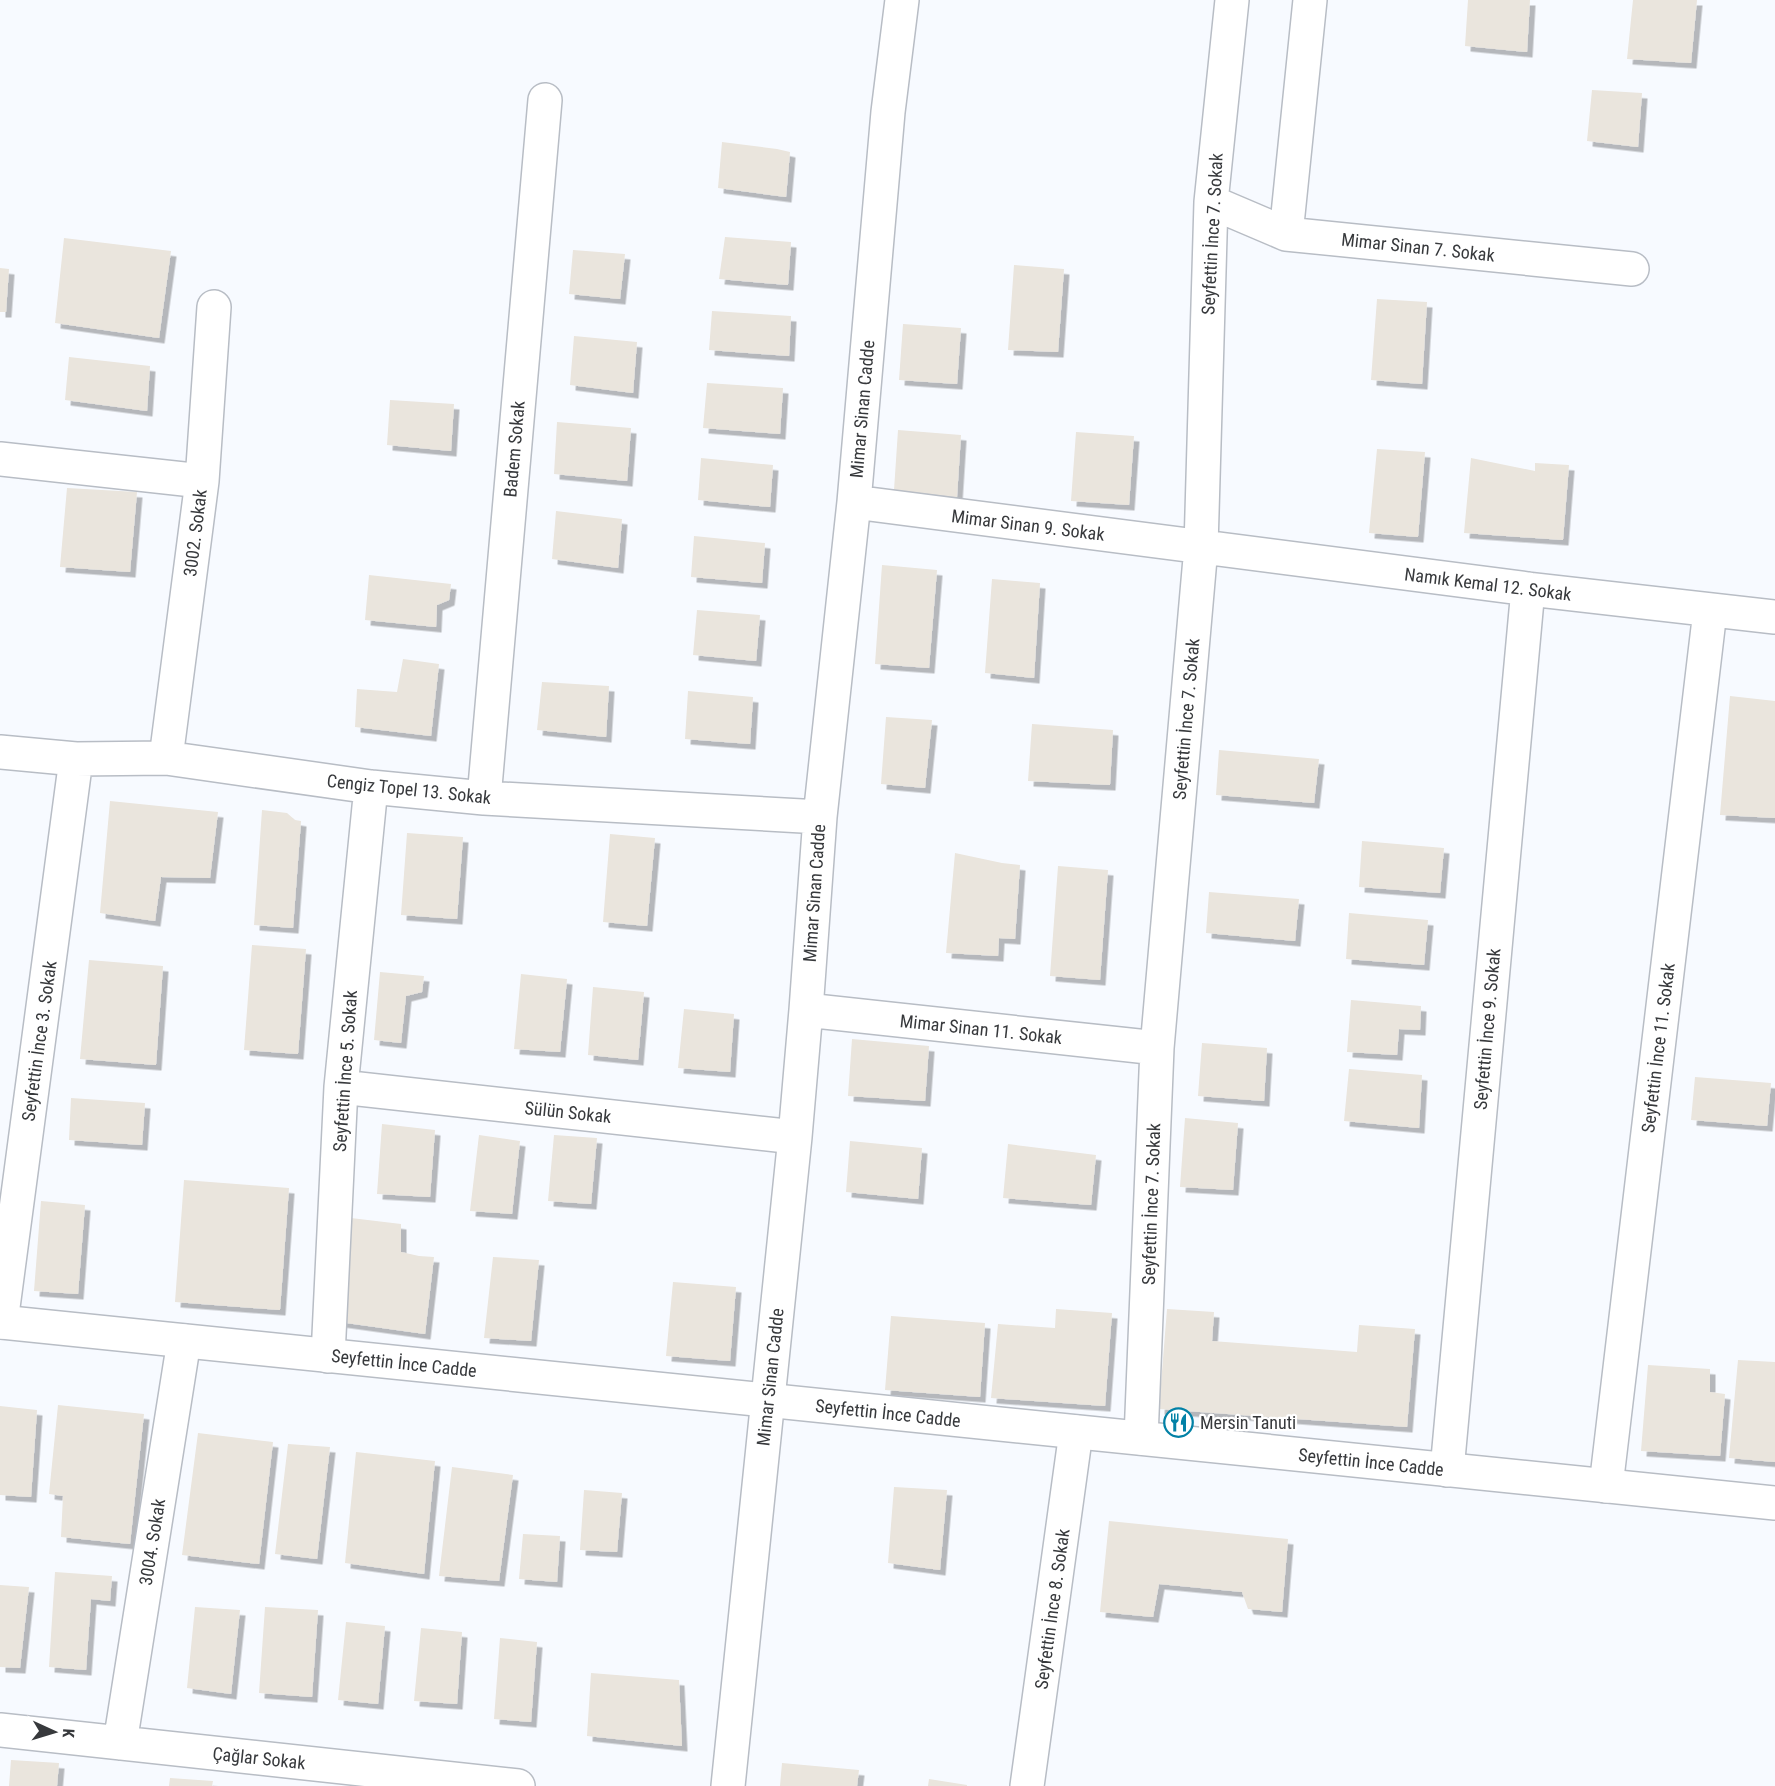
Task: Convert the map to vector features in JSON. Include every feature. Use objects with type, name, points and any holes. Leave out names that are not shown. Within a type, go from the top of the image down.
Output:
[{"type":"street","name":"Mimar Sinan Cadde","points":[[728,1786],[795,1137],[820,817],[854,502],[888,112],[902,0]]},
{"type":"street","name":"Seyfettin İnce 7. Sokak","points":[[1141,1438],[1157,1048],[1201,547],[1211,202],[1232,0]]},
{"type":"street","points":[[1286,234],[1310,0]]},
{"type":"street","name":"Badem Sokak","points":[[483,798],[545,100]]},
{"type":"street","name":"Mimar Sinan 7. Sokak","points":[[1211,202],[1286,234],[1632,269]]},
{"type":"street","name":"3002. Sokak","points":[[166,758],[202,481],[214,307]]},
{"type":"street","points":[[0,459],[202,481]]},
{"type":"street","name":"Mimar Sinan 9. Sokak","points":[[854,502],[1201,547]]},
{"type":"street","name":"Namık Kemal 12. Sokak","points":[[1201,547],[1775,618]]},
{"type":"street","name":"Seyfettin İnce 9. Sokak","points":[[1447,1470],[1528,589]]},
{"type":"street","name":"Seyfettin İnce 11. Sokak","points":[[1606,1486],[1710,611]]},
{"type":"street","name":"Cengiz Topel 13. Sokak","points":[[0,752],[76,759],[166,758],[371,787],[483,798],[820,817]]},
{"type":"street","name":"Seyfettin İnce 3. Sokak","points":[[1,1322],[76,759]]},
{"type":"street","name":"Seyfettin İnce 5. Sokak","points":[[328,1356],[341,1088],[371,787]]},
{"type":"street","name":"Mimar Sinan 11. Sokak","points":[[806,1010],[1157,1048]]},
{"type":"street","name":"Sülün Sokak","points":[[341,1088],[795,1137]]},
{"type":"street","name":"Seyfettin İnce Cadde","points":[[1,1322],[1775,1503]]},
{"type":"street","name":"3004. Sokak","points":[[120,1743],[184,1341]]},
{"type":"street","name":"Seyfettin İnce 8. Sokak","points":[[1027,1786],[1076,1432]]},
{"type":"street","name":"Çağlar Sokak","points":[[0,1730],[518,1786]]},
{"type":"building","points":[[1468,0],[1530,0],[1527,52],[1465,46]]},
{"type":"building","points":[[1633,0],[1697,0],[1691,63],[1627,59]]},
{"type":"building","points":[[1592,90],[1642,93],[1638,147],[1587,141]]},
{"type":"building","points":[[722,142],[790,152],[786,197],[718,188]]},
{"type":"building","points":[[725,237],[791,242],[788,285],[719,279]]},
{"type":"building","points":[[64,238],[171,251],[159,338],[55,323]]},
{"type":"building","points":[[573,250],[625,254],[620,299],[569,294]]},
{"type":"building","points":[[1014,265],[1064,269],[1058,352],[1008,350]]},
{"type":"building","points":[[0,268],[9,269],[6,312],[0,312]]},
{"type":"building","points":[[1377,299],[1427,302],[1422,384],[1371,380]]},
{"type":"building","points":[[712,311],[791,316],[789,356],[709,350]]},
{"type":"building","points":[[903,324],[961,328],[957,384],[899,380]]},
{"type":"building","points":[[574,336],[637,342],[633,393],[570,385]]},
{"type":"building","points":[[69,357],[150,366],[147,411],[65,400]]},
{"type":"building","points":[[707,383],[783,388],[780,434],[703,428]]},
{"type":"building","points":[[390,400],[454,404],[451,451],[387,445]]},
{"type":"building","points":[[557,422],[631,428],[627,481],[554,474]]},
{"type":"building","points":[[898,430],[961,435],[957,497],[894,490]]},
{"type":"building","points":[[1076,432],[1134,436],[1129,505],[1071,501]]},
{"type":"building","points":[[1377,449],[1425,452],[1418,537],[1369,533]]},
{"type":"building","points":[[701,458],[773,465],[770,507],[698,500]]},
{"type":"building","points":[[1471,458],[1535,471],[1535,463],[1569,465],[1563,540],[1464,533]]},
{"type":"building","points":[[67,488],[137,492],[130,572],[60,567]]},
{"type":"building","points":[[556,511],[622,519],[618,568],[552,559]]},
{"type":"building","points":[[694,536],[765,543],[762,583],[691,577]]},
{"type":"building","points":[[882,565],[937,570],[929,668],[875,664]]},
{"type":"building","points":[[369,575],[451,584],[449,600],[437,605],[436,627],[365,620]]},
{"type":"building","points":[[992,579],[1040,583],[1034,678],[985,673]]},
{"type":"building","points":[[697,610],[760,615],[756,661],[693,655]]},
{"type":"building","points":[[403,659],[439,664],[431,736],[355,727],[357,689],[397,692]]},
{"type":"building","points":[[542,682],[609,686],[606,737],[537,730]]},
{"type":"building","points":[[688,691],[753,697],[750,744],[685,739]]},
{"type":"building","points":[[1730,696],[1775,701],[1775,818],[1720,815]]},
{"type":"building","points":[[886,717],[932,720],[925,788],[881,784]]},
{"type":"building","points":[[1032,724],[1113,730],[1110,785],[1028,781]]},
{"type":"building","points":[[1219,750],[1319,759],[1314,803],[1216,795]]},
{"type":"building","points":[[110,801],[218,812],[210,878],[161,877],[155,921],[100,913]]},
{"type":"building","points":[[262,810],[287,813],[295,820],[301,821],[293,928],[254,925]]},
{"type":"building","points":[[407,833],[463,837],[457,919],[401,915]]},
{"type":"building","points":[[610,834],[655,838],[647,926],[603,922]]},
{"type":"building","points":[[1362,841],[1444,848],[1440,893],[1359,887]]},
{"type":"building","points":[[955,853],[1020,865],[1015,939],[999,938],[998,956],[946,953]]},
{"type":"building","points":[[1058,866],[1108,870],[1100,980],[1050,976]]},
{"type":"building","points":[[1209,892],[1299,899],[1295,941],[1206,933]]},
{"type":"building","points":[[1349,913],[1428,920],[1424,965],[1346,959]]},
{"type":"building","points":[[252,945],[306,949],[298,1054],[244,1050]]},
{"type":"building","points":[[89,960],[163,966],[156,1065],[80,1059]]},
{"type":"building","points":[[380,972],[424,976],[422,992],[406,996],[401,1043],[374,1040]]},
{"type":"building","points":[[521,974],[567,979],[560,1052],[514,1049]]},
{"type":"building","points":[[593,987],[644,992],[638,1060],[588,1055]]},
{"type":"building","points":[[1351,1000],[1421,1006],[1420,1030],[1399,1029],[1397,1055],[1347,1052]]},
{"type":"building","points":[[684,1009],[734,1014],[730,1072],[678,1068]]},
{"type":"building","points":[[852,1039],[929,1046],[925,1101],[848,1096]]},
{"type":"building","points":[[1202,1043],[1267,1048],[1264,1101],[1198,1096]]},
{"type":"building","points":[[1349,1069],[1422,1075],[1419,1128],[1344,1121]]},
{"type":"building","points":[[1695,1077],[1771,1083],[1767,1126],[1691,1120]]},
{"type":"building","points":[[71,1098],[145,1103],[142,1145],[69,1140]]},
{"type":"building","points":[[1185,1118],[1238,1123],[1233,1190],[1180,1187]]},
{"type":"building","points":[[382,1124],[435,1130],[430,1197],[377,1194]]},
{"type":"building","points":[[479,1135],[520,1141],[512,1214],[470,1211]]},
{"type":"building","points":[[554,1135],[597,1138],[591,1204],[548,1201]]},
{"type":"building","points":[[850,1141],[922,1148],[918,1199],[846,1192]]},
{"type":"building","points":[[1008,1144],[1096,1155],[1091,1205],[1003,1198]]},
{"type":"building","points":[[184,1180],[289,1188],[280,1310],[175,1302]]},
{"type":"building","points":[[41,1201],[85,1205],[78,1294],[34,1291]]},
{"type":"building","points":[[351,1218],[401,1224],[401,1252],[434,1257],[425,1334],[339,1322]]},
{"type":"building","points":[[493,1257],[539,1260],[531,1341],[484,1338]]},
{"type":"building","points":[[673,1282],[736,1287],[730,1361],[666,1356]]},
{"type":"building","points":[[1056,1309],[1112,1313],[1105,1406],[991,1398],[998,1324],[1055,1328]]},
{"type":"building","points":[[1167,1309],[1214,1312],[1212,1341],[1357,1352],[1359,1325],[1415,1329],[1407,1427],[1159,1409]]},
{"type":"building","points":[[891,1316],[985,1323],[980,1397],[885,1390]]},
{"type":"building","points":[[1738,1360],[1775,1362],[1775,1462],[1729,1458]]},
{"type":"building","points":[[1648,1365],[1710,1369],[1710,1392],[1725,1394],[1720,1456],[1641,1451]]},
{"type":"building","points":[[58,1405],[144,1414],[130,1544],[61,1537],[63,1496],[49,1494]]},
{"type":"building","points":[[0,1406],[37,1410],[31,1497],[0,1495]]},
{"type":"building","points":[[198,1433],[273,1442],[259,1564],[182,1555]]},
{"type":"building","points":[[288,1444],[330,1447],[317,1559],[275,1554]]},
{"type":"building","points":[[356,1452],[435,1461],[424,1574],[345,1563]]},
{"type":"building","points":[[452,1467],[513,1475],[499,1581],[439,1576]]},
{"type":"building","points":[[894,1487],[947,1490],[940,1570],[888,1563]]},
{"type":"building","points":[[584,1490],[622,1493],[617,1552],[580,1550]]},
{"type":"building","points":[[1109,1521],[1288,1539],[1282,1612],[1248,1609],[1242,1592],[1159,1584],[1153,1617],[1100,1612]]},
{"type":"building","points":[[523,1534],[560,1536],[557,1582],[519,1579]]},
{"type":"building","points":[[55,1572],[112,1576],[110,1601],[91,1599],[86,1670],[49,1667]]},
{"type":"building","points":[[0,1585],[29,1587],[20,1668],[0,1667]]},
{"type":"building","points":[[195,1607],[240,1610],[231,1694],[187,1688]]},
{"type":"building","points":[[265,1607],[318,1610],[312,1697],[259,1693]]},
{"type":"building","points":[[346,1622],[385,1626],[378,1704],[338,1700]]},
{"type":"building","points":[[421,1628],[462,1632],[457,1704],[414,1701]]},
{"type":"building","points":[[500,1638],[537,1642],[531,1722],[494,1719]]},
{"type":"building","points":[[591,1673],[679,1680],[682,1746],[587,1736]]},
{"type":"building","points":[[11,1760],[59,1763],[57,1786],[9,1786]]},
{"type":"building","points":[[782,1763],[859,1770],[857,1786],[780,1786]]},
{"type":"building","points":[[170,1778],[213,1781],[212,1786],[169,1786]]},
{"type":"building","points":[[929,1779],[967,1785],[967,1786],[928,1786]]},
{"type":"place","name":"Mersin Tanuti","points":[[1179,1422]]}]
